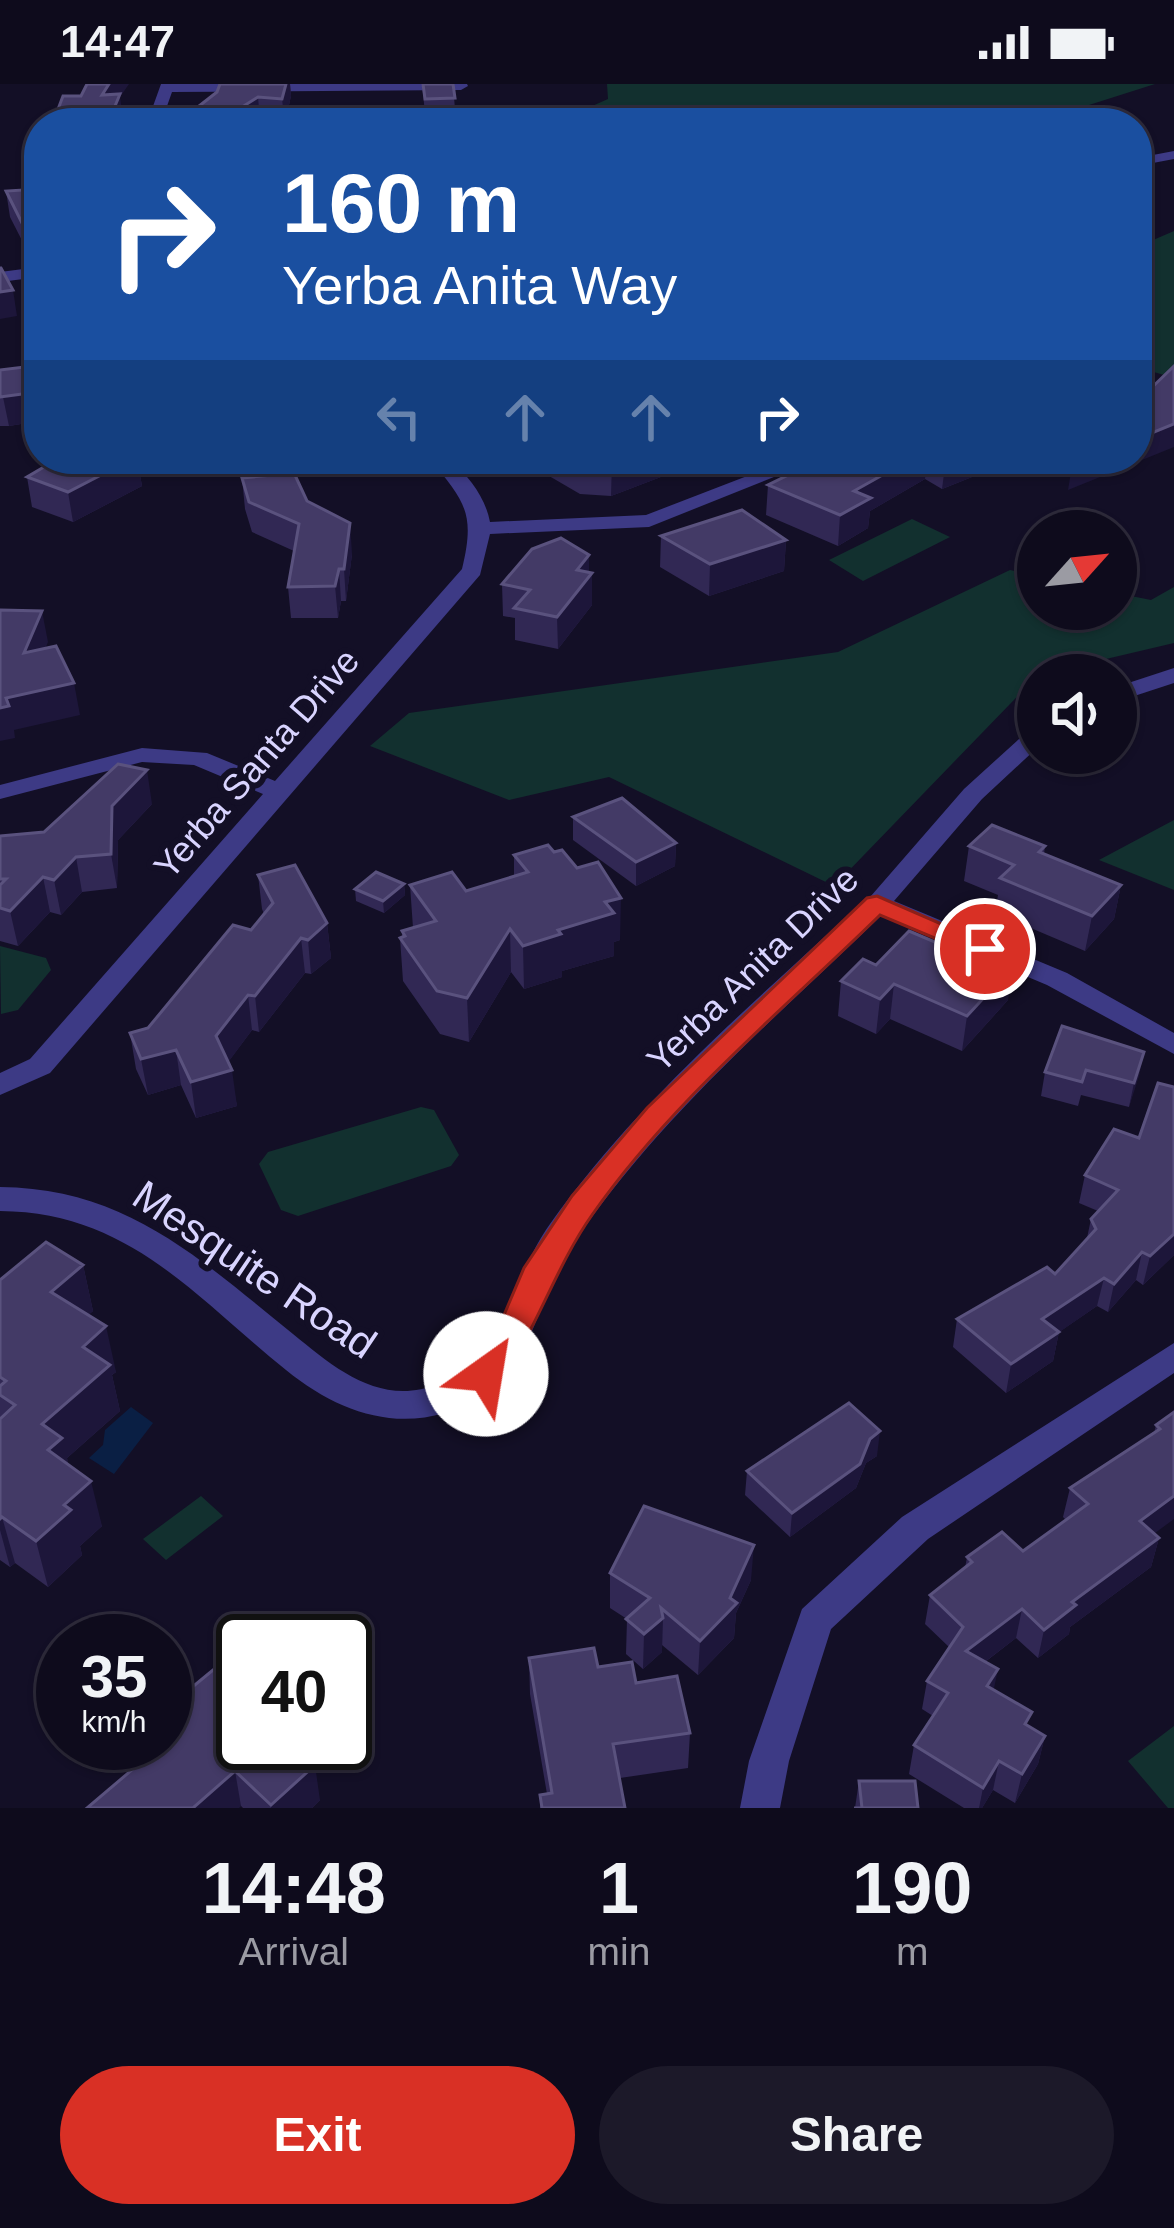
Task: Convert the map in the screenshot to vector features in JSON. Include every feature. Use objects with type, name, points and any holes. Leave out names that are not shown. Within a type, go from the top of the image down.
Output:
[{"type":"street","points":[[168,86],[461,86]]},
{"type":"street","points":[[455,474],[472,492],[484,528],[649,521],[770,474]]},
{"type":"street","name":"Yerba Santa Drive","points":[[0,1085],[40,1066],[472,570],[484,528]]},
{"type":"street","points":[[1137,688],[1174,675]]},
{"type":"street","name":"Yerba Anita Drive","points":[[510,1342],[535,1276],[583,1204],[658,1115],[877,904],[973,794],[1017,753]]},
{"type":"street","points":[[0,792],[142,755],[198,758],[278,791]]},
{"type":"street","points":[[877,904],[1057,979],[1174,1046]]},
{"type":"street","name":"Mesquite Road","points":[[0,1199],[25,1196],[79,1207],[152,1242],[344,1394],[398,1406],[443,1400],[486,1374],[510,1342]]},
{"type":"street","points":[[760,1808],[769,1761],[815,1621],[915,1528],[1174,1356]]},
{"type":"green space","points":[[607,84],[1155,84],[1080,108],[588,108],[608,99]]},
{"type":"green space","points":[[1174,231],[1174,378],[1152,371],[1152,241]]},
{"type":"green space","points":[[912,519],[950,537],[863,581],[829,560]]},
{"type":"green space","points":[[1010,570],[1017,572],[1017,630],[1137,630],[1137,597],[1151,600],[1174,587],[1174,643],[1127,654],[1017,654],[1017,697],[834,886],[609,777],[509,800],[370,746],[409,713],[838,652]]},
{"type":"green space","points":[[1174,820],[1174,890],[1099,860]]},
{"type":"green space","points":[[0,946],[46,958],[51,970],[18,1010],[1,1014]]},
{"type":"green space","points":[[421,1107],[434,1110],[459,1155],[451,1166],[298,1216],[281,1210],[259,1164],[268,1152]]},
{"type":"green space","points":[[201,1496],[223,1516],[166,1560],[143,1539]]},
{"type":"green space","points":[[1174,1726],[1174,1808],[1168,1808],[1128,1761]]},
{"type":"water","points":[[131,1407],[153,1423],[114,1474],[89,1458],[103,1445],[105,1430]]},
{"type":"building","points":[[87,84],[109,84],[102,95],[120,94],[114,108],[58,108],[63,96],[81,96]]},
{"type":"building","points":[[220,84],[286,84],[282,99],[258,97],[241,108],[197,108]]},
{"type":"building","points":[[423,84],[453,84],[455,98],[425,99]]},
{"type":"building","points":[[24,190],[24,227],[6,191]]},
{"type":"building","points":[[1,268],[13,290],[0,292]]},
{"type":"building","points":[[1174,366],[1174,424],[1152,433],[1152,387]]},
{"type":"building","points":[[24,367],[24,394],[0,397],[0,370]]},
{"type":"building","points":[[32,474],[103,474],[68,492],[27,477]]},
{"type":"building","points":[[294,474],[307,501],[350,523],[344,569],[339,569],[335,586],[288,587],[299,524],[249,502],[242,478]]},
{"type":"building","points":[[790,474],[884,474],[854,491],[871,498],[840,515],[768,485]]},
{"type":"building","points":[[742,510],[786,540],[710,564],[661,536]]},
{"type":"building","points":[[561,538],[589,555],[577,570],[592,573],[557,617],[514,608],[530,590],[502,584],[532,549]]},
{"type":"building","points":[[0,610],[42,611],[24,653],[56,646],[74,683],[6,698],[9,706],[0,708]]},
{"type":"building","points":[[118,764],[147,770],[112,806],[111,854],[76,857],[54,880],[43,877],[10,911],[0,908],[0,885],[6,879],[0,879],[0,836],[44,832]]},
{"type":"building","points":[[622,798],[676,843],[636,862],[573,817]]},
{"type":"building","points":[[992,825],[1045,846],[1039,852],[1121,885],[1092,916],[1000,878],[1014,865],[969,846]]},
{"type":"building","points":[[548,845],[554,852],[562,850],[577,868],[598,862],[621,898],[605,902],[614,913],[523,946],[510,929],[467,998],[437,991],[400,938],[405,936],[402,931],[436,921],[410,885],[452,872],[466,891],[528,872],[514,855]]},
{"type":"building","points":[[295,865],[327,923],[308,940],[301,938],[216,1036],[232,1070],[191,1082],[176,1050],[141,1059],[130,1033],[148,1028],[233,925],[251,930],[273,903],[258,875]]},
{"type":"building","points":[[376,872],[404,884],[383,901],[355,889]]},
{"type":"building","points":[[909,931],[970,957],[977,949],[1014,965],[967,1016],[894,984],[880,999],[841,981],[863,959],[876,965]]},
{"type":"building","points":[[1062,1026],[1144,1052],[1134,1083],[1086,1070],[1082,1082],[1045,1072]]},
{"type":"building","points":[[1158,1083],[1174,1087],[1174,1234],[1150,1256],[1142,1252],[1114,1284],[1104,1278],[1042,1319],[1059,1332],[1011,1364],[957,1319],[1047,1267],[1055,1274],[1096,1229],[1091,1219],[1118,1190],[1085,1175],[1114,1129],[1139,1138]]},
{"type":"building","points":[[46,1242],[83,1265],[51,1292],[106,1326],[83,1347],[110,1365],[42,1424],[62,1438],[48,1450],[91,1481],[64,1505],[71,1510],[36,1541],[0,1519],[0,1419],[15,1405],[0,1395],[6,1381],[0,1377],[0,1280]]},
{"type":"building","points":[[849,1403],[880,1431],[870,1439],[860,1464],[792,1513],[747,1471]]},
{"type":"building","points":[[1174,1412],[1174,1496],[1140,1521],[1159,1538],[1072,1602],[1076,1605],[1044,1630],[1022,1609],[966,1651],[998,1669],[987,1686],[1032,1712],[1025,1724],[1045,1736],[1022,1774],[999,1761],[983,1788],[914,1745],[948,1693],[927,1681],[963,1627],[930,1595],[972,1562],[967,1557],[1002,1532],[1023,1551],[1088,1504],[1070,1488],[1160,1429],[1156,1425]]},
{"type":"building","points":[[644,1506],[754,1545],[730,1598],[737,1603],[700,1641],[661,1608],[663,1618],[644,1634],[626,1619],[650,1598],[610,1573]]},
{"type":"building","points":[[594,1648],[598,1667],[632,1662],[636,1683],[677,1676],[690,1733],[613,1744],[625,1808],[542,1808],[540,1795],[552,1793],[529,1658]]},
{"type":"building","points":[[213,1670],[216,1673],[216,1770],[310,1770],[271,1805],[235,1771],[193,1808],[87,1808],[132,1770],[192,1770],[192,1687]]},
{"type":"building","points":[[859,1781],[915,1781],[918,1808],[862,1808]]},
{"type":"route","points":[[486,1374],[510,1342],[535,1276],[583,1204],[658,1115],[877,904],[985,949]]}]
